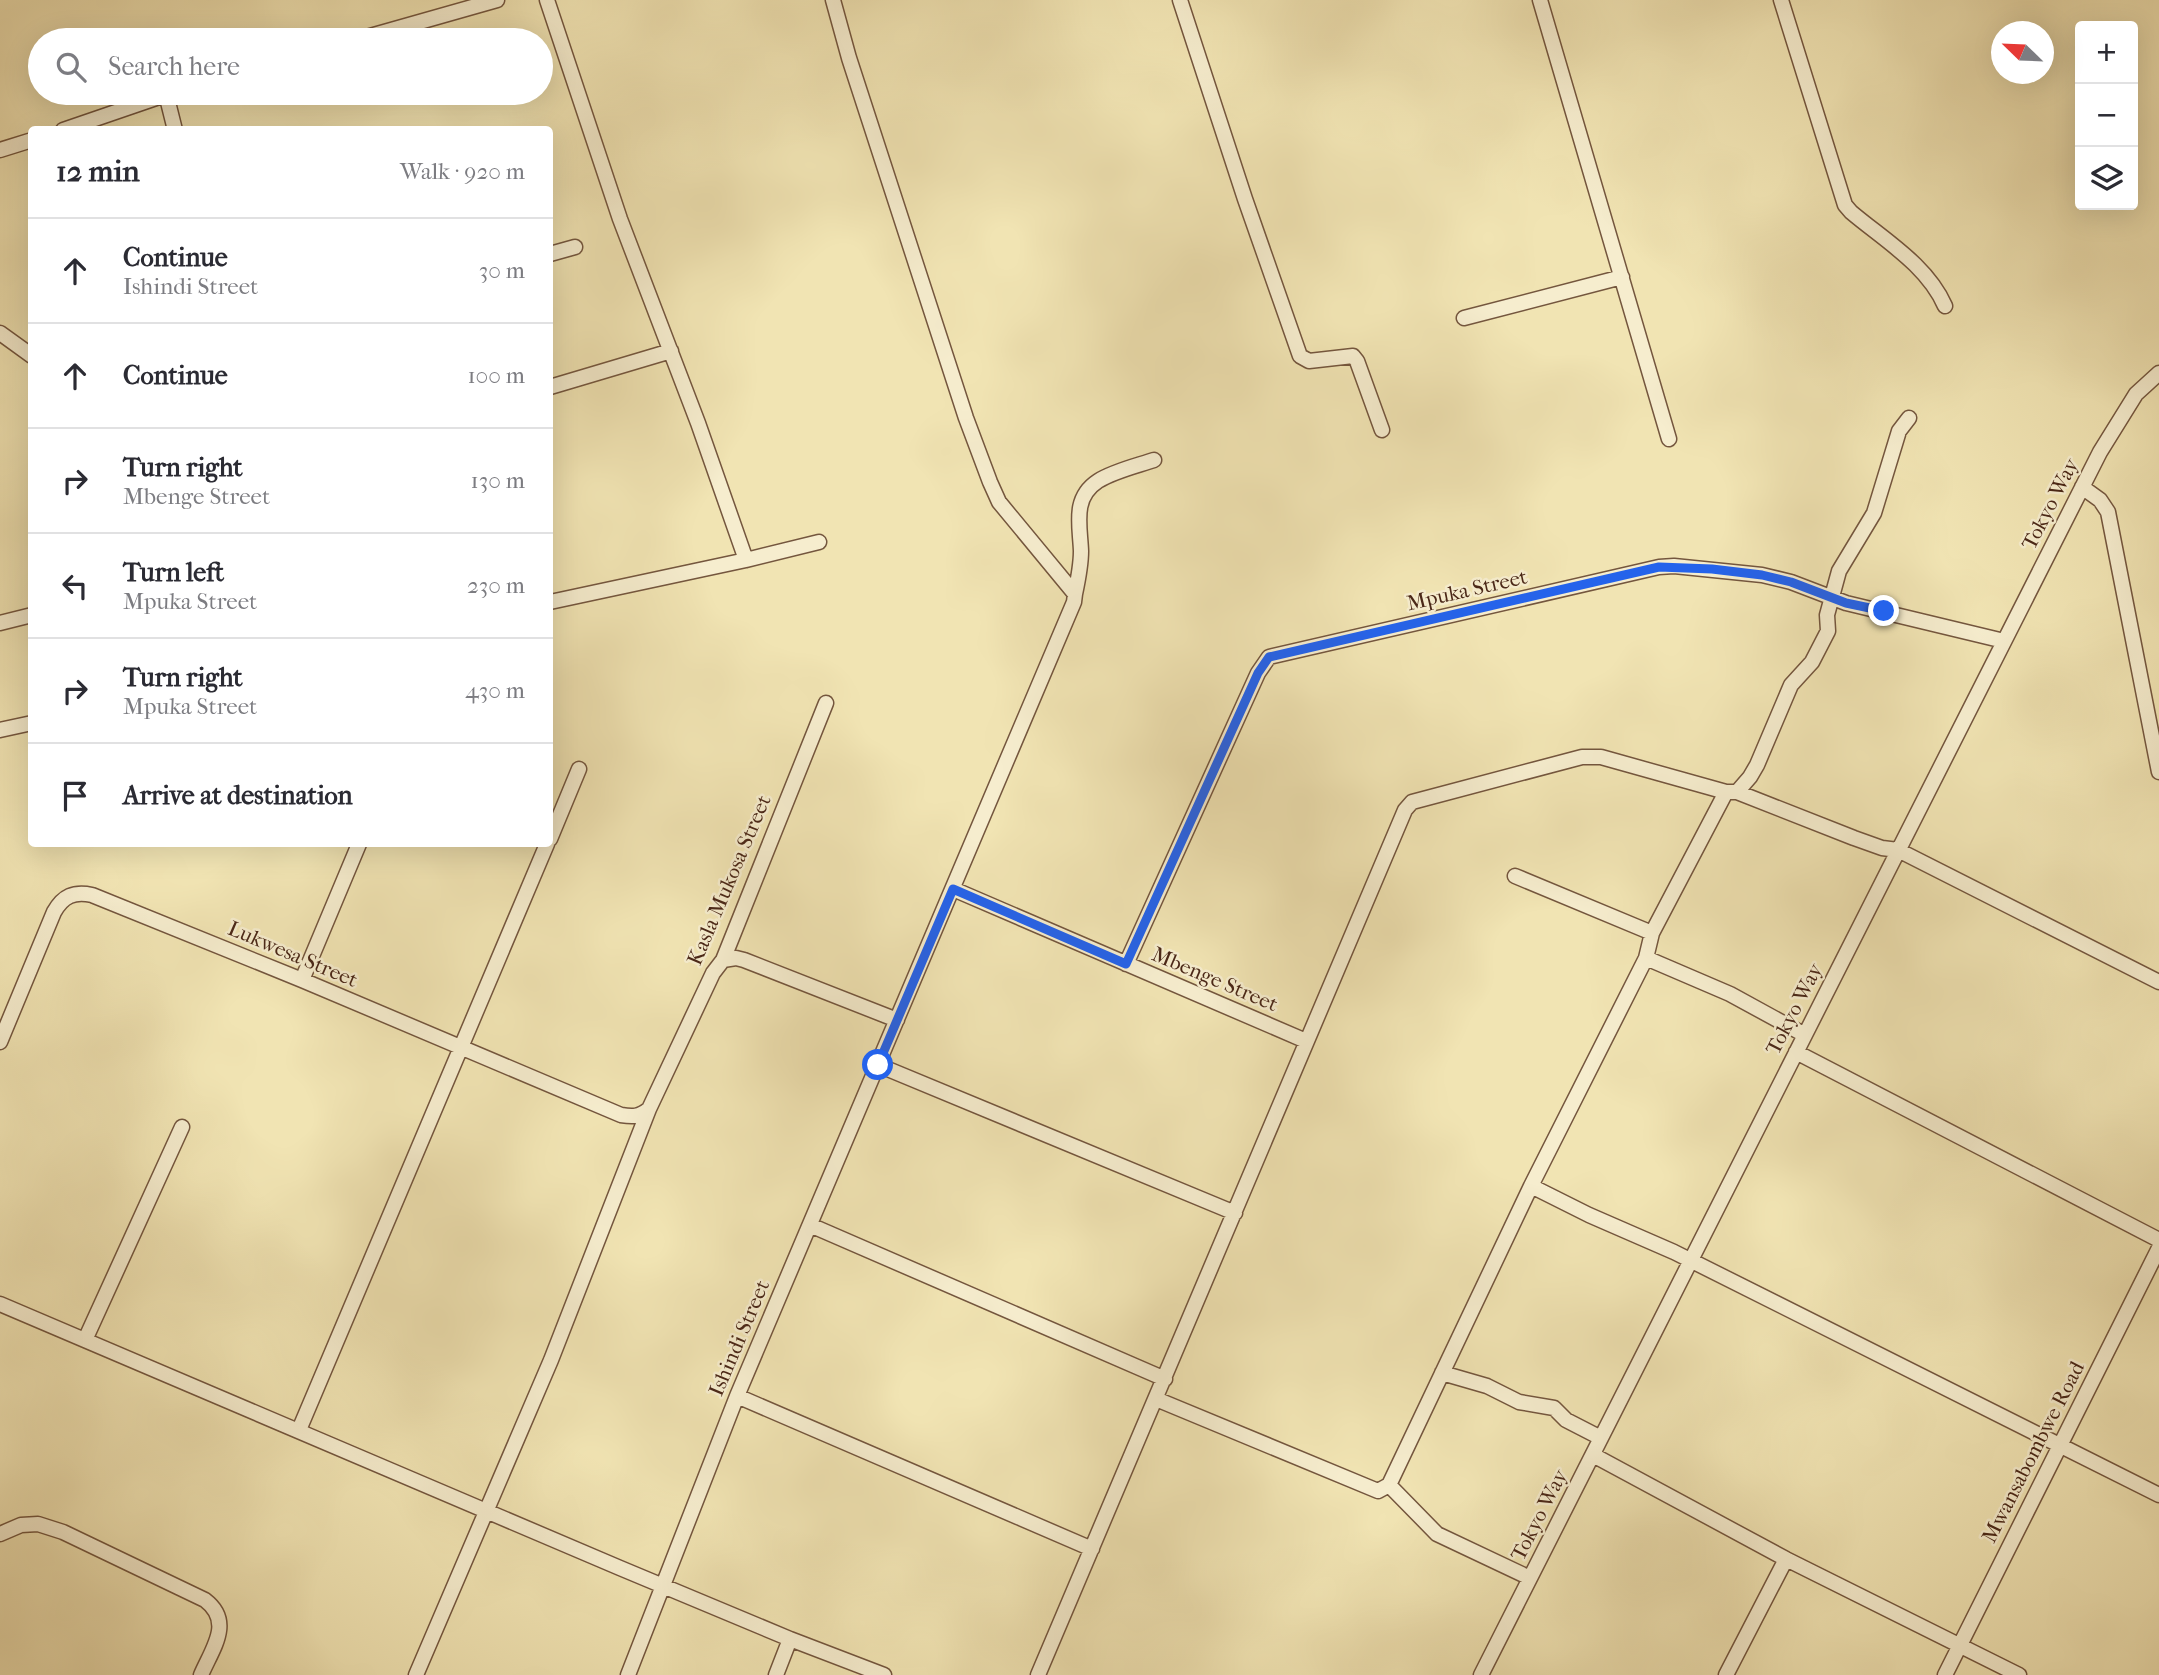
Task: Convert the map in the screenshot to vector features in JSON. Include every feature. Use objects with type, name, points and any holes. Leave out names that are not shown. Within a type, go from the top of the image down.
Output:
[{"type":"street","points":[[398,28],[497,0]]},
{"type":"street","points":[[547,0],[624,230],[671,351],[746,561]]},
{"type":"street","points":[[833,0],[849,58],[962,405],[990,482],[999,502],[1075,594]]},
{"type":"street","points":[[1180,0],[1300,356],[1309,361],[1353,356],[1382,430]]},
{"type":"street","points":[[1540,0],[1669,439]]},
{"type":"street","points":[[1781,0],[1845,205],[1918,267],[1939,294],[1944,306]]},
{"type":"street","points":[[74,126],[136,105]]},
{"type":"street","points":[[170,105],[174,126]]},
{"type":"street","points":[[0,150],[28,141]]},
{"type":"street","points":[[553,253],[575,247]]},
{"type":"street","points":[[1464,318],[1622,277]]},
{"type":"street","points":[[0,333],[28,353]]},
{"type":"street","points":[[553,386],[671,351]]},
{"type":"street","name":"Tokyo Way","points":[[1481,1675],[2100,452],[2136,394],[2159,373]]},
{"type":"street","points":[[1156,1399],[1378,1491],[1389,1485],[1531,1186],[1646,958],[1652,933],[1732,792],[1757,765],[1791,685],[1812,662],[1828,631],[1827,615],[1843,562],[1874,513],[1899,431],[1909,418]]},
{"type":"street","name":"Ishindi Street","points":[[628,1675],[737,1396],[1074,602],[1081,552],[1078,508],[1085,493],[1096,483],[1110,475],[1154,460]]},
{"type":"street","points":[[2082,487],[2099,500],[2108,512],[2159,772]]},
{"type":"street","points":[[553,602],[746,561],[819,542]]},
{"type":"street","name":"Mpuka Street","points":[[1126,964],[1258,673],[1269,657],[1659,567],[1712,569],[1762,575],[1791,582],[1832,598],[2004,642]]},
{"type":"street","points":[[0,623],[28,616]]},
{"type":"street","name":"Kasla Mukosa Street","points":[[416,1675],[551,1360],[649,1109],[713,973],[723,960],[827,704]]},
{"type":"street","points":[[0,730],[28,724]]},
{"type":"street","points":[[1038,1675],[1306,1041],[1405,810],[1412,802],[1582,757],[1601,757],[1732,792],[1882,848],[1898,850],[2159,982]]},
{"type":"street","points":[[553,831],[579,769]]},
{"type":"street","points":[[302,980],[358,847]]},
{"type":"street","points":[[299,1430],[546,847]]},
{"type":"street","points":[[1515,876],[1652,933]]},
{"type":"street","name":"Mbenge Street","points":[[953,889],[1306,1041]]},
{"type":"street","name":"Lukwesa Street","points":[[0,1042],[54,912],[59,903],[80,892],[302,980],[621,1115],[641,1116],[649,1109]]},
{"type":"street","points":[[723,960],[736,957],[897,1020]]},
{"type":"street","points":[[1646,958],[1730,993],[1805,1035]]},
{"type":"street","points":[[1796,1052],[2159,1240]]},
{"type":"street","points":[[878,1065],[1235,1213]]},
{"type":"street","points":[[85,1340],[182,1127]]},
{"type":"street","points":[[1531,1186],[1590,1216],[1692,1261],[2159,1495]]},
{"type":"street","points":[[810,1225],[1165,1379]]},
{"type":"street","name":"Mwansabombwe Road","points":[[1945,1675],[2159,1248]]},
{"type":"street","points":[[0,1304],[662,1586],[884,1675]]},
{"type":"street","points":[[1442,1373],[1487,1386],[1519,1402],[1554,1408],[1566,1420],[1601,1438]]},
{"type":"street","points":[[737,1396],[1092,1549]]},
{"type":"street","points":[[1593,1455],[1786,1559],[2019,1675]]},
{"type":"street","points":[[1389,1485],[1437,1534],[1530,1578]]},
{"type":"street","points":[[0,1534],[21,1525],[38,1524],[63,1532],[205,1600],[217,1613],[220,1628],[201,1675]]},
{"type":"street","points":[[1727,1675],[1786,1559]]},
{"type":"street","points":[[776,1675],[790,1639]]},
{"type":"route","points":[[878,1065],[953,889],[1126,964],[1258,673],[1269,657],[1659,567],[1674,566],[1762,575],[1791,582],[1846,603],[1884,611]]}]
